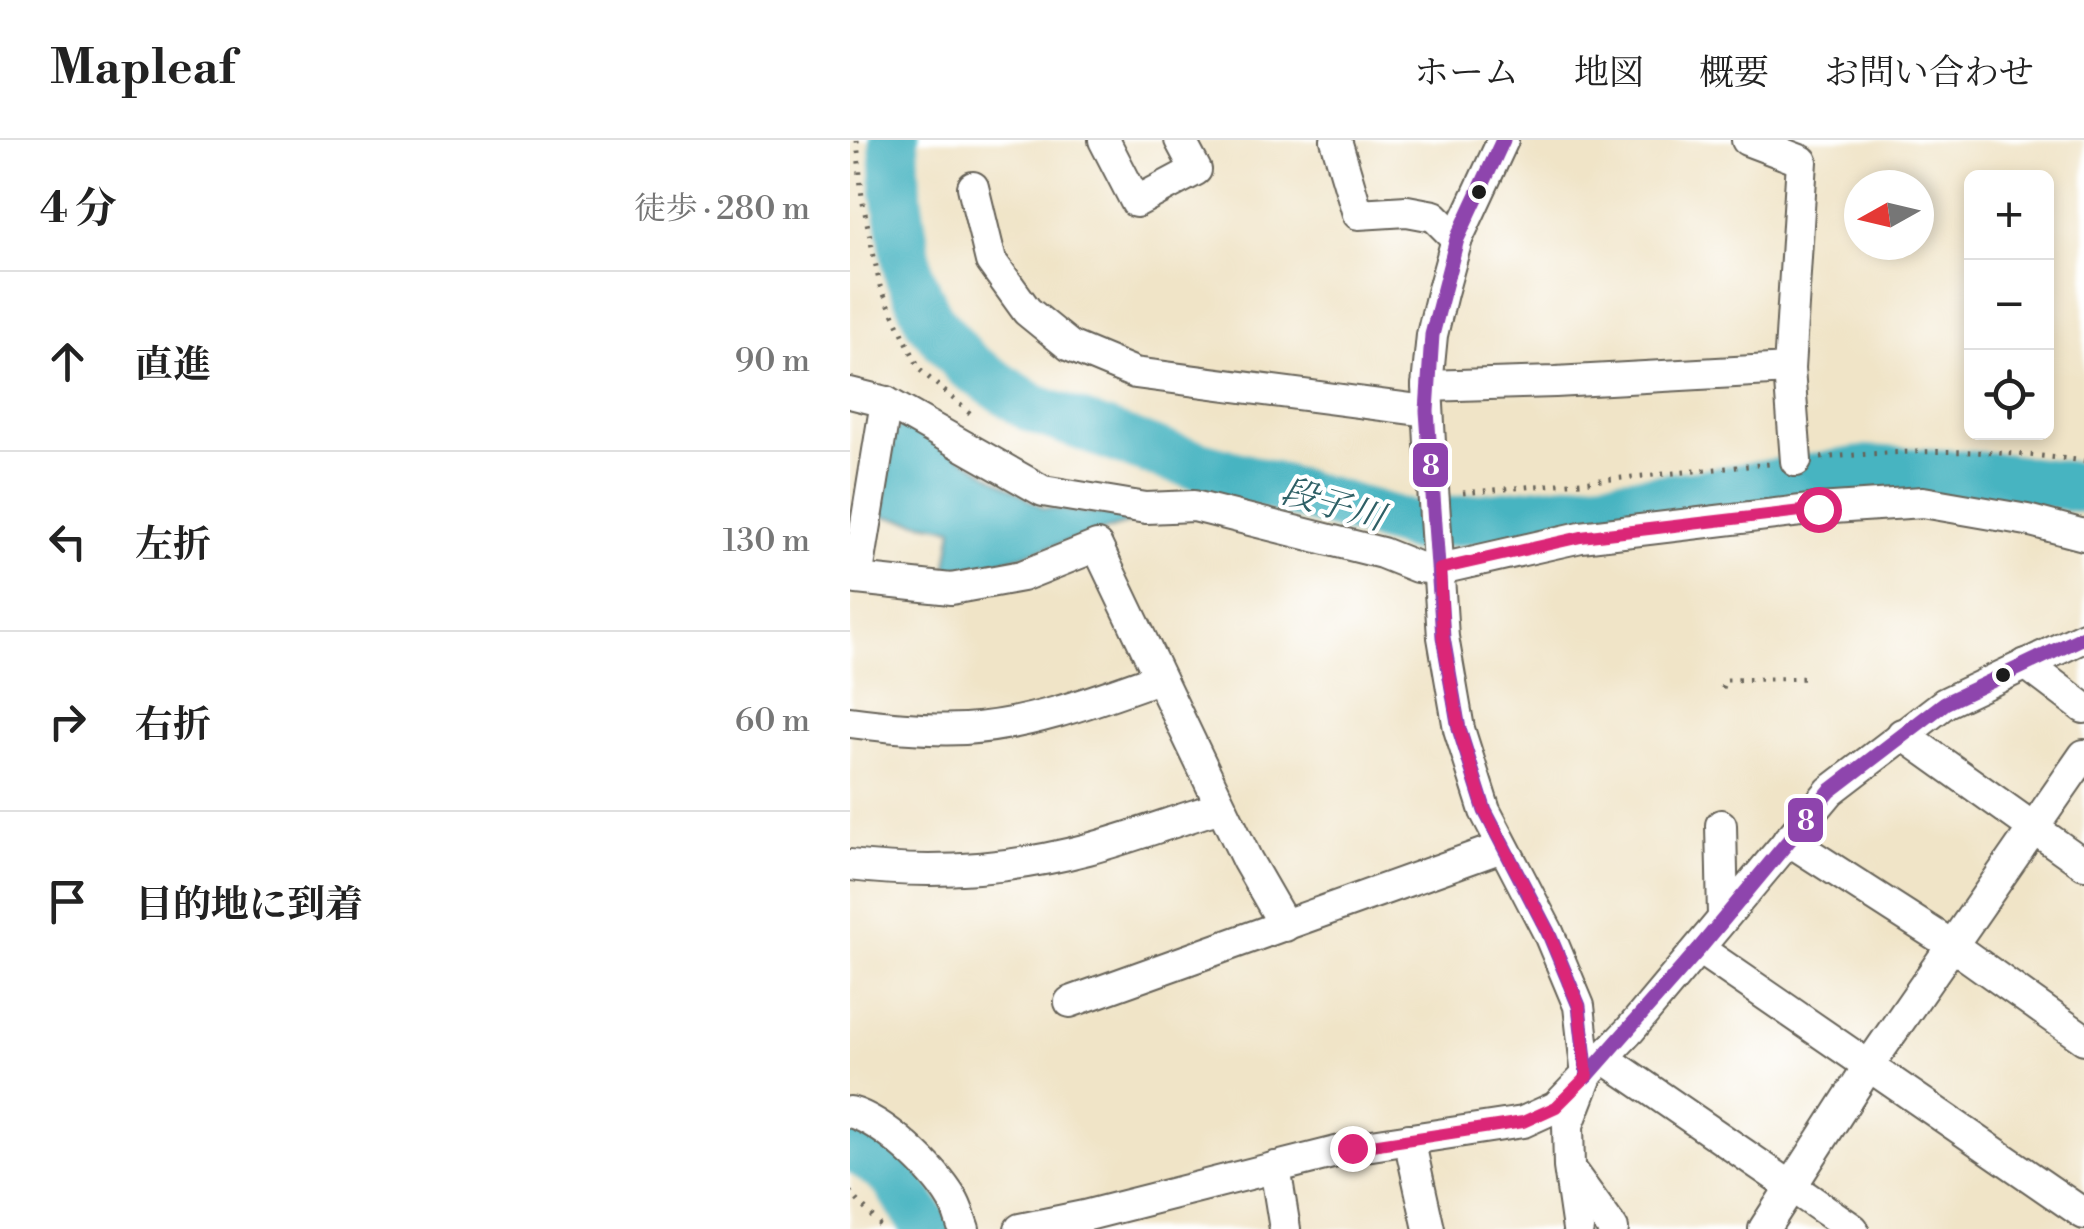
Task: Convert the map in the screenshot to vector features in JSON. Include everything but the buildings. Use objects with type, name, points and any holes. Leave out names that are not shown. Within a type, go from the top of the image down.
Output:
[{"type":"street","points":[[1104,140],[1136,202],[1196,170],[1180,140]]},
{"type":"street","points":[[1336,140],[1358,214],[1407,211],[1434,216],[1457,239]]},
{"type":"street","points":[[1503,140],[1457,239],[1432,335],[1427,398],[1443,638],[1459,729],[1485,811],[1548,932],[1579,1006],[1596,1067],[1568,1124],[1569,1168],[1578,1229]]},
{"type":"street","points":[[1747,140],[1802,161],[1789,368],[1796,461]]},
{"type":"street","points":[[973,186],[991,260],[1027,311],[1070,346],[1134,373],[1427,398],[1555,382],[1789,368]]},
{"type":"street","points":[[850,393],[886,402],[1043,491],[1146,508],[1194,506],[1382,554],[1417,567],[1581,537],[1818,509],[1922,502],[2027,520],[2084,535]]},
{"type":"street","points":[[886,402],[857,579],[951,589],[1022,576],[1097,546],[1158,678],[1284,926]]},
{"type":"street","points":[[1020,1229],[1086,1222],[1352,1148],[1523,1122],[1556,1107],[1699,949],[1830,791],[1945,702],[2084,637]]},
{"type":"street","points":[[2026,664],[2084,708]]},
{"type":"street","points":[[850,722],[966,729],[1063,711],[1158,678]]},
{"type":"street","points":[[1902,734],[2084,864]]},
{"type":"street","points":[[1764,1229],[1870,1064],[2084,755]]},
{"type":"street","points":[[850,865],[938,872],[1016,865],[1091,848],[1221,806]]},
{"type":"street","points":[[1722,824],[1723,917]]},
{"type":"street","points":[[1788,840],[1953,946],[2084,1039]]},
{"type":"street","points":[[1070,1002],[1502,847]]},
{"type":"street","points":[[1699,949],[2084,1214]]},
{"type":"street","points":[[1596,1067],[1853,1229]]},
{"type":"street","points":[[850,1112],[862,1115],[921,1160],[953,1200],[964,1229]]},
{"type":"street","points":[[1410,1139],[1429,1229]]},
{"type":"street","points":[[1275,1167],[1286,1229]]},
{"type":"street","points":[[1569,1168],[1614,1229]]},
{"type":"path","points":[[857,140],[862,198],[880,286],[920,370],[973,416]]},
{"type":"path","points":[[1435,496],[1902,450],[2023,452],[2084,461]]},
{"type":"path","points":[[1722,688],[1724,680],[1810,678]]},
{"type":"path","points":[[850,1192],[883,1229]]},
{"type":"water","points":[[906,423],[1043,508],[1124,516],[1133,522],[954,573],[947,566],[953,528],[882,516],[895,430]]},
{"type":"waterway","name":"段子川","points":[[894,140],[896,192],[909,275],[929,320],[967,365],[1032,408],[1169,457],[1412,526],[1703,494],[1868,470],[1994,477],[2084,488]]},
{"type":"waterway","points":[[850,1141],[895,1178],[927,1229]]},
{"type":"transit line","name":"8","points":[[1503,140],[1457,239],[1432,335],[1427,411],[1443,637],[1459,729],[1485,811],[1548,932],[1579,1006],[1587,1076]]},
{"type":"transit line","name":"8","points":[[1587,1076],[1830,791],[1945,703],[2084,637]]},
{"type":"route","points":[[1352,1148],[1523,1122],[1556,1107],[1587,1076],[1579,1006],[1548,932],[1485,811],[1459,729],[1443,638],[1440,569],[1581,537],[1818,509]]}]
